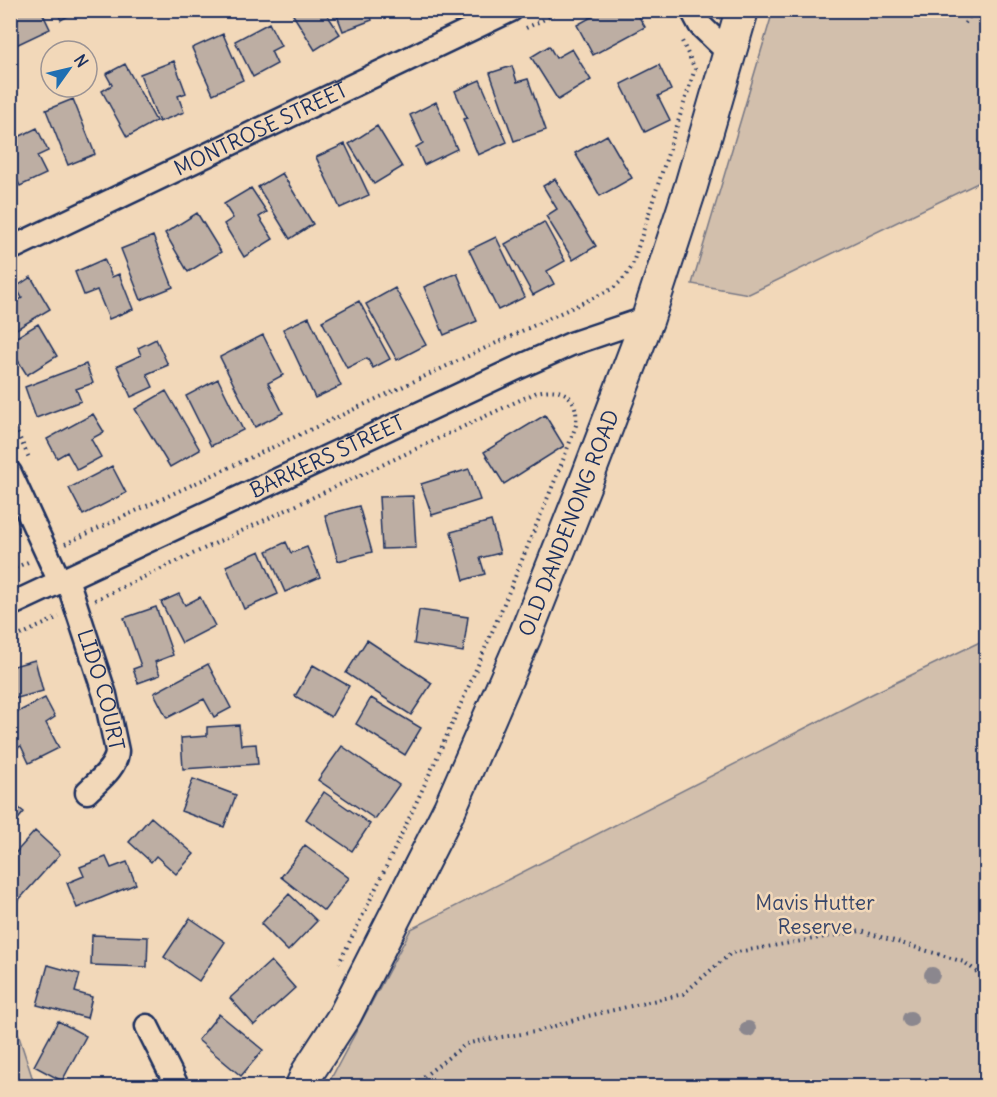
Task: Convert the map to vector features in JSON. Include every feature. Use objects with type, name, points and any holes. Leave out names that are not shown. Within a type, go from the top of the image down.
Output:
[{"type":"main road","name":"OLD DANDENONG ROAD","points":[[302,1086],[345,1015],[450,808],[525,636],[648,318],[691,186],[742,10]]},
{"type":"main road","name":"OLD DANDENONG ROAD","points":[[316,1086],[333,1051],[345,1015]]},
{"type":"street","name":"MONTROSE STREET","points":[[10,249],[511,10]]},
{"type":"street","points":[[692,10],[701,27],[730,54]]},
{"type":"street","name":"BARKERS STREET","points":[[10,605],[515,369],[571,344],[648,318]]},
{"type":"street","name":"LIDO COURT","points":[[10,473],[77,609],[108,707],[118,754],[111,767],[87,792]]},
{"type":"street","points":[[147,1026],[177,1086]]},
{"type":"path","points":[[965,23],[974,10]]},
{"type":"path","points":[[67,543],[612,289],[618,284],[632,266],[695,69],[677,30]]},
{"type":"path","points":[[10,640],[537,392],[556,390],[572,400],[576,409],[576,425],[499,617],[443,746],[338,964]]},
{"type":"path","points":[[416,1086],[423,1077],[466,1044],[535,1032],[588,1016],[683,994],[731,953],[861,931],[964,962],[987,979]]},
{"type":"green space","points":[[773,11],[986,11],[986,179],[749,294],[692,284]]},
{"type":"green space","name":"Mavis Hutter Reserve","points":[[986,639],[986,1086],[327,1086],[411,929],[874,693]]},
{"type":"green space","points":[[11,1012],[35,1086],[11,1086]]},
{"type":"building","points":[[10,10],[41,10],[50,29],[14,46],[10,39]]},
{"type":"building","points":[[56,10],[79,10],[61,20]]},
{"type":"building","points":[[290,10],[324,10],[340,34],[315,50]]},
{"type":"building","points":[[335,10],[369,10],[372,20],[343,31]]},
{"type":"building","points":[[604,10],[635,10],[645,27],[593,55],[577,25]]},
{"type":"building","points":[[269,23],[281,46],[271,51],[277,64],[253,77],[235,41]]},
{"type":"building","points":[[223,34],[243,80],[213,94],[192,48]]},
{"type":"building","points":[[549,46],[556,58],[572,49],[591,80],[558,100],[531,57]]},
{"type":"building","points":[[174,61],[186,93],[178,96],[184,112],[159,122],[140,74]]},
{"type":"building","points":[[125,64],[156,121],[127,137],[102,91],[112,85],[106,74]]},
{"type":"building","points":[[659,65],[671,90],[658,96],[670,120],[645,132],[621,84]]},
{"type":"building","points":[[512,66],[517,82],[528,79],[546,130],[514,141],[490,73]]},
{"type":"building","points":[[480,80],[507,142],[478,155],[463,119],[467,118],[455,91]]},
{"type":"building","points":[[73,99],[95,154],[68,165],[46,110]]},
{"type":"building","points":[[436,102],[457,149],[424,165],[416,147],[423,143],[410,115]]},
{"type":"building","points":[[377,126],[402,167],[374,184],[349,144]]},
{"type":"building","points":[[37,128],[48,151],[37,156],[46,174],[20,186],[10,164],[10,141]]},
{"type":"building","points":[[607,135],[632,178],[600,196],[575,153]]},
{"type":"building","points":[[345,144],[369,195],[340,208],[316,157]]},
{"type":"building","points":[[282,173],[313,224],[290,239],[258,187]]},
{"type":"building","points":[[555,179],[596,246],[573,260],[546,216],[557,209],[543,186]]},
{"type":"building","points":[[251,188],[267,212],[259,217],[273,239],[244,257],[224,224],[233,218],[224,204]]},
{"type":"building","points":[[197,213],[221,252],[188,272],[165,233]]},
{"type":"building","points":[[544,222],[565,261],[547,271],[554,284],[533,295],[505,244]]},
{"type":"building","points":[[153,236],[173,287],[141,300],[121,249]]},
{"type":"building","points":[[496,237],[525,297],[498,310],[469,250]]},
{"type":"building","points":[[104,259],[112,277],[119,274],[133,309],[109,319],[97,290],[84,295],[75,272]]},
{"type":"building","points":[[457,273],[477,321],[444,335],[424,287]]},
{"type":"building","points":[[31,277],[50,309],[10,333],[10,300],[13,304],[22,298],[16,287]]},
{"type":"building","points":[[395,288],[426,345],[397,360],[366,304]]},
{"type":"building","points":[[359,301],[390,359],[373,368],[367,358],[347,368],[322,321]]},
{"type":"building","points":[[309,317],[341,386],[315,398],[283,329]]},
{"type":"building","points":[[38,324],[57,356],[27,375],[10,348],[10,341]]},
{"type":"building","points":[[263,335],[283,375],[268,383],[283,413],[255,427],[220,357]]},
{"type":"building","points":[[156,339],[168,365],[147,374],[153,387],[131,397],[117,366],[141,355],[138,348]]},
{"type":"building","points":[[86,364],[93,383],[76,389],[81,401],[36,418],[25,387]]},
{"type":"building","points":[[218,379],[243,430],[211,446],[186,396]]},
{"type":"building","points":[[166,391],[200,450],[170,467],[135,409]]},
{"type":"building","points":[[93,414],[104,432],[91,439],[101,457],[77,470],[67,452],[57,458],[47,439]]},
{"type":"building","points":[[545,415],[564,446],[504,484],[484,452]]},
{"type":"building","points":[[112,466],[126,493],[83,515],[69,488]]},
{"type":"building","points":[[469,469],[480,500],[432,515],[421,484]]},
{"type":"building","points":[[413,496],[416,548],[382,549],[379,497]]},
{"type":"building","points":[[359,506],[372,552],[338,561],[325,515]]},
{"type":"building","points":[[491,521],[500,553],[480,558],[485,574],[464,580],[451,532]]},
{"type":"building","points":[[286,542],[291,553],[307,547],[320,577],[285,592],[267,551]]},
{"type":"building","points":[[260,551],[278,594],[244,609],[226,566]]},
{"type":"building","points":[[179,594],[185,605],[200,597],[215,626],[182,643],[161,602]]},
{"type":"building","points":[[156,607],[173,655],[155,662],[160,675],[138,683],[133,669],[141,666],[124,618]]},
{"type":"building","points":[[419,610],[468,617],[463,652],[414,644]]},
{"type":"building","points":[[367,640],[432,683],[411,715],[346,673]]},
{"type":"building","points":[[35,660],[43,691],[10,700],[10,667]]},
{"type":"building","points":[[208,664],[231,708],[214,717],[204,699],[167,718],[154,693]]},
{"type":"building","points":[[313,665],[349,686],[331,717],[295,696]]},
{"type":"building","points":[[45,698],[55,717],[46,723],[59,748],[29,763],[21,746],[15,749],[10,740],[10,716]]},
{"type":"building","points":[[371,698],[421,728],[405,755],[356,724]]},
{"type":"building","points":[[239,725],[241,745],[256,744],[258,764],[183,769],[181,738],[207,736],[207,727]]},
{"type":"building","points":[[342,746],[399,785],[375,819],[318,780]]},
{"type":"building","points":[[193,779],[236,795],[224,827],[181,811]]},
{"type":"building","points":[[324,792],[370,824],[352,851],[306,819]]},
{"type":"building","points":[[10,801],[24,812],[10,829]]},
{"type":"building","points":[[151,817],[194,854],[176,874],[156,856],[151,862],[129,842]]},
{"type":"building","points":[[35,831],[60,854],[16,903],[10,898],[10,859]]},
{"type":"building","points":[[305,845],[349,878],[324,911],[281,877]]},
{"type":"building","points":[[106,857],[111,868],[127,862],[136,884],[77,908],[67,883],[84,876],[80,867]]},
{"type":"building","points":[[289,894],[317,921],[288,951],[261,924]]},
{"type":"building","points":[[190,918],[225,942],[199,981],[164,957]]},
{"type":"building","points":[[92,935],[148,937],[147,967],[91,965]]},
{"type":"building","points":[[271,961],[295,988],[254,1025],[230,998]]},
{"type":"building","points":[[48,965],[80,974],[75,992],[92,997],[87,1018],[37,1005]]},
{"type":"building","points":[[219,1014],[263,1050],[241,1076],[198,1040]]},
{"type":"building","points":[[58,1021],[86,1036],[62,1081],[34,1066]]}]
